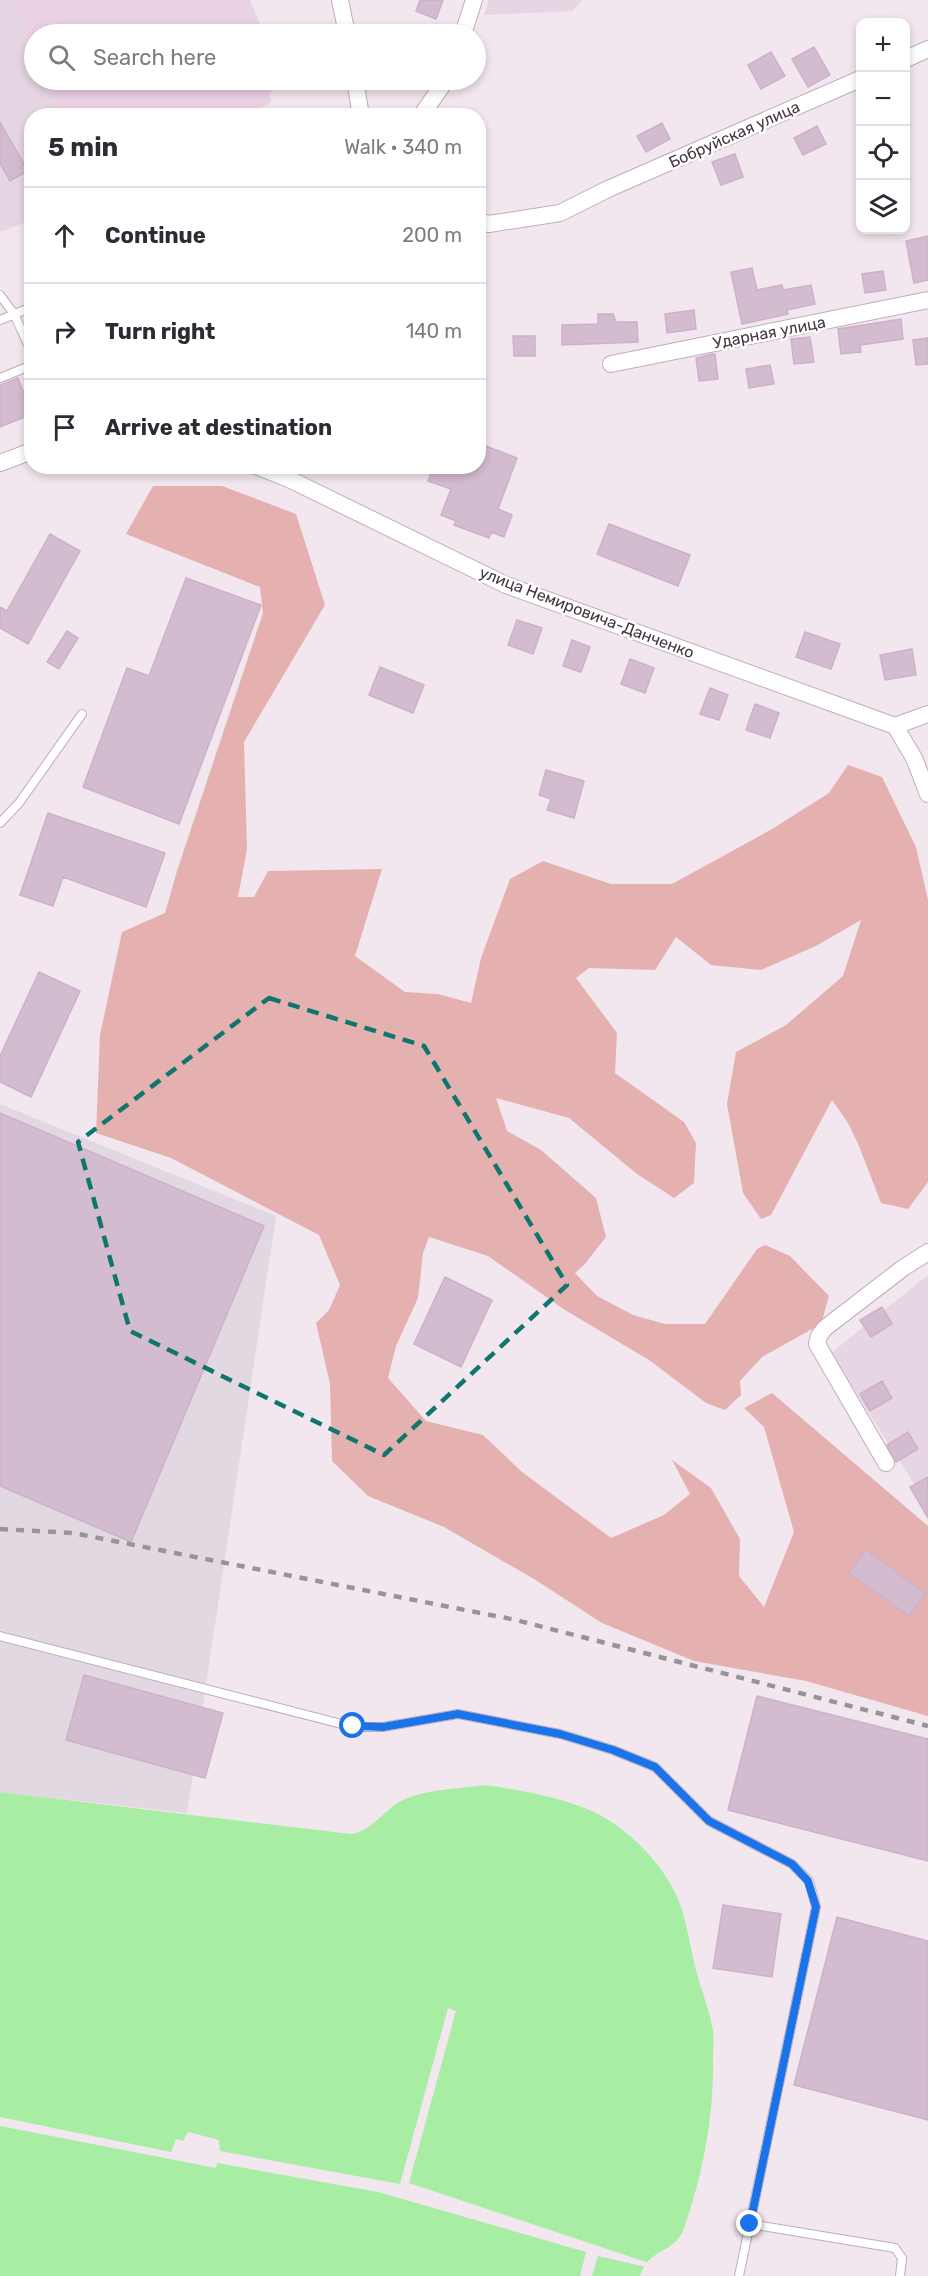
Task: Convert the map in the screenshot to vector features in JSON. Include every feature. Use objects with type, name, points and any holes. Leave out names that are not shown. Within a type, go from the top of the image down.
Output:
[{"type":"street","points":[[340,0],[345,24]]},
{"type":"street","points":[[466,24],[474,0]]},
{"type":"street","points":[[910,57],[928,50]]},
{"type":"street","name":"Бобруйская улица","points":[[486,223],[560,213],[608,189],[856,81]]},
{"type":"street","points":[[357,90],[360,108]]},
{"type":"street","points":[[427,108],[439,90]]},
{"type":"street","name":"Ударная улица","points":[[611,364],[928,300]]},
{"type":"street","points":[[0,463],[24,454]]},
{"type":"street","name":"улица Немировича-Данченко","points":[[293,474],[506,585],[895,726]]},
{"type":"street","points":[[928,714],[895,726],[914,758],[928,794]]},
{"type":"street","points":[[886,1463],[817,1344],[825,1328],[903,1268],[928,1252]]},
{"type":"lane","points":[[0,295],[14,314],[24,336]]},
{"type":"lane","points":[[0,320],[24,310]]},
{"type":"lane","points":[[0,378],[24,368]]},
{"type":"lane","points":[[0,823],[19,803],[82,714]]},
{"type":"lane","points":[[0,1636],[353,1726],[383,1727],[458,1714],[560,1734],[603,1746],[655,1767],[709,1821],[792,1864],[808,1881],[816,1907],[739,2276]]},
{"type":"lane","points":[[750,2224],[895,2248],[902,2258],[900,2276]]},
{"type":"highlighted area","points":[[269,998],[424,1046],[567,1285],[384,1455],[130,1331],[78,1142]]},
{"type":"shaded area","points":[[0,0],[227,0],[91,24],[24,24],[24,90],[267,90],[272,102],[260,108],[24,108],[24,223],[0,232]]},
{"type":"shaded area","points":[[11,0],[250,0],[260,24],[24,24],[24,31]]},
{"type":"shaded area","points":[[489,0],[582,0],[572,11],[484,15]]},
{"type":"shaded area","points":[[50,90],[272,90],[260,108],[58,108]]},
{"type":"shaded area","points":[[153,486],[222,486],[296,514],[325,605],[244,742],[247,849],[238,897],[254,897],[268,871],[382,869],[355,956],[405,992],[438,994],[471,1003],[481,958],[510,879],[543,861],[611,884],[672,884],[772,829],[829,793],[848,765],[882,777],[916,847],[928,900],[928,1182],[908,1209],[881,1203],[859,1146],[848,1123],[832,1100],[771,1215],[761,1219],[743,1193],[727,1104],[736,1052],[786,1025],[843,976],[861,920],[816,946],[761,970],[711,965],[676,937],[655,970],[589,968],[576,978],[617,1033],[615,1073],[684,1122],[696,1143],[694,1183],[674,1198],[637,1174],[569,1118],[496,1098],[507,1131],[541,1150],[596,1198],[606,1237],[575,1273],[597,1296],[633,1315],[665,1324],[705,1324],[757,1249],[765,1245],[790,1256],[829,1296],[821,1324],[762,1357],[740,1381],[741,1395],[725,1410],[706,1403],[649,1360],[565,1310],[488,1256],[429,1237],[423,1253],[418,1298],[396,1346],[388,1378],[426,1421],[483,1435],[522,1472],[611,1538],[664,1515],[690,1494],[672,1460],[711,1488],[740,1539],[739,1576],[764,1607],[794,1532],[764,1427],[744,1408],[772,1393],[928,1526],[928,1716],[806,1681],[694,1661],[602,1623],[534,1579],[444,1527],[368,1496],[332,1461],[330,1384],[316,1323],[329,1310],[340,1285],[319,1235],[171,1158],[96,1133],[100,1035],[122,932],[165,913],[263,613],[260,587],[126,534]]},
{"type":"shaded area","points":[[0,1104],[276,1216],[187,1813],[0,1792]]},
{"type":"shaded area","points":[[928,1275],[928,1506],[831,1353]]},
{"type":"shaded area","points":[[484,1785],[554,1798],[607,1819],[644,1849],[664,1873],[678,1899],[713,2031],[713,2080],[702,2166],[684,2228],[675,2242],[649,2260],[640,2276],[0,2276],[0,1792],[351,1834],[365,1829],[395,1805],[410,1797]]},
{"type":"pier","points":[[448,2008],[456,2011],[409,2183],[649,2263],[646,2267],[598,2256],[592,2276],[580,2276],[586,2252],[378,2192],[217,2163],[216,2168],[0,2126],[0,2117],[171,2152],[176,2139],[183,2141],[188,2132],[219,2140],[220,2151],[400,2184]]},
{"type":"building","points":[[420,0],[443,0],[436,19],[416,11]]},
{"type":"building","points":[[814,47],[830,75],[808,87],[792,59]]},
{"type":"building","points":[[771,52],[785,76],[761,89],[748,65]]},
{"type":"building","points":[[0,122],[24,164],[24,173],[10,181],[0,163]]},
{"type":"building","points":[[662,123],[670,139],[646,152],[637,136]]},
{"type":"building","points":[[817,126],[826,144],[803,155],[794,138]]},
{"type":"building","points":[[735,154],[743,177],[721,185],[712,162]]},
{"type":"building","points":[[928,236],[928,280],[914,283],[906,241]]},
{"type":"building","points":[[752,268],[757,290],[782,285],[783,290],[811,285],[815,304],[787,310],[788,314],[742,324],[731,272]]},
{"type":"building","points":[[883,271],[886,290],[865,293],[862,274]]},
{"type":"building","points":[[694,310],[696,329],[667,333],[665,314]]},
{"type":"building","points":[[598,314],[613,314],[616,322],[637,322],[638,342],[562,345],[562,325],[598,324]]},
{"type":"building","points":[[901,319],[903,339],[860,345],[861,352],[841,354],[838,329]]},
{"type":"building","points":[[513,336],[535,336],[535,356],[514,356]]},
{"type":"building","points":[[810,337],[814,362],[794,364],[791,339]]},
{"type":"building","points":[[928,338],[928,364],[916,365],[913,340]]},
{"type":"building","points":[[715,354],[718,379],[699,381],[696,358]]},
{"type":"building","points":[[770,365],[774,384],[749,388],[746,369]]},
{"type":"building","points":[[18,378],[24,393],[24,417],[0,427],[0,385]]},
{"type":"building","points":[[486,446],[517,458],[498,509],[512,515],[504,537],[491,532],[489,538],[454,525],[456,521],[441,515],[451,489],[428,481],[431,474],[486,474]]},
{"type":"building","points":[[609,524],[690,555],[678,586],[597,554]]},
{"type":"building","points":[[50,534],[80,551],[28,644],[0,628],[0,607],[7,611]]},
{"type":"building","points":[[186,578],[261,605],[179,824],[83,787],[127,668],[149,676]]},
{"type":"building","points":[[517,620],[542,628],[533,654],[508,645]]},
{"type":"building","points":[[67,631],[78,638],[59,669],[47,662]]},
{"type":"building","points":[[805,632],[840,644],[831,669],[796,657]]},
{"type":"building","points":[[572,640],[590,647],[581,672],[563,666]]},
{"type":"building","points":[[912,649],[916,675],[885,680],[880,655]]},
{"type":"building","points":[[630,659],[654,668],[645,693],[621,684]]},
{"type":"building","points":[[380,667],[424,685],[413,713],[369,695]]},
{"type":"building","points":[[710,688],[728,695],[719,720],[700,714]]},
{"type":"building","points":[[755,704],[779,713],[770,738],[746,730]]},
{"type":"building","points":[[546,770],[584,781],[574,818],[547,810],[551,799],[539,795]]},
{"type":"building","points":[[48,813],[165,853],[146,907],[63,877],[53,906],[20,895]]},
{"type":"building","points":[[39,972],[80,991],[31,1097],[0,1082],[0,1056]]},
{"type":"building","points":[[0,1113],[264,1226],[131,1542],[0,1486]]},
{"type":"building","points":[[445,1277],[492,1300],[461,1367],[414,1344]]},
{"type":"building","points":[[882,1307],[892,1324],[871,1337],[860,1320]]},
{"type":"building","points":[[882,1381],[892,1398],[870,1411],[860,1394]]},
{"type":"building","points":[[908,1432],[918,1449],[896,1462],[887,1445]]},
{"type":"building","points":[[928,1477],[928,1518],[910,1487]]},
{"type":"building","points":[[866,1550],[926,1594],[909,1616],[849,1573]]},
{"type":"building","points":[[84,1675],[223,1713],[205,1778],[66,1740]]},
{"type":"building","points":[[757,1696],[928,1739],[928,1861],[728,1810]]},
{"type":"building","points":[[723,1905],[781,1914],[772,1977],[713,1968]]},
{"type":"building","points":[[837,1917],[928,1941],[928,2120],[794,2085]]},
{"type":"railway","points":[[0,1529],[73,1533],[516,1620],[928,1726]]},
{"type":"route","points":[[353,1726],[383,1727],[458,1714],[560,1734],[613,1750],[655,1767],[709,1821],[792,1864],[808,1881],[816,1907],[750,2224]]}]
